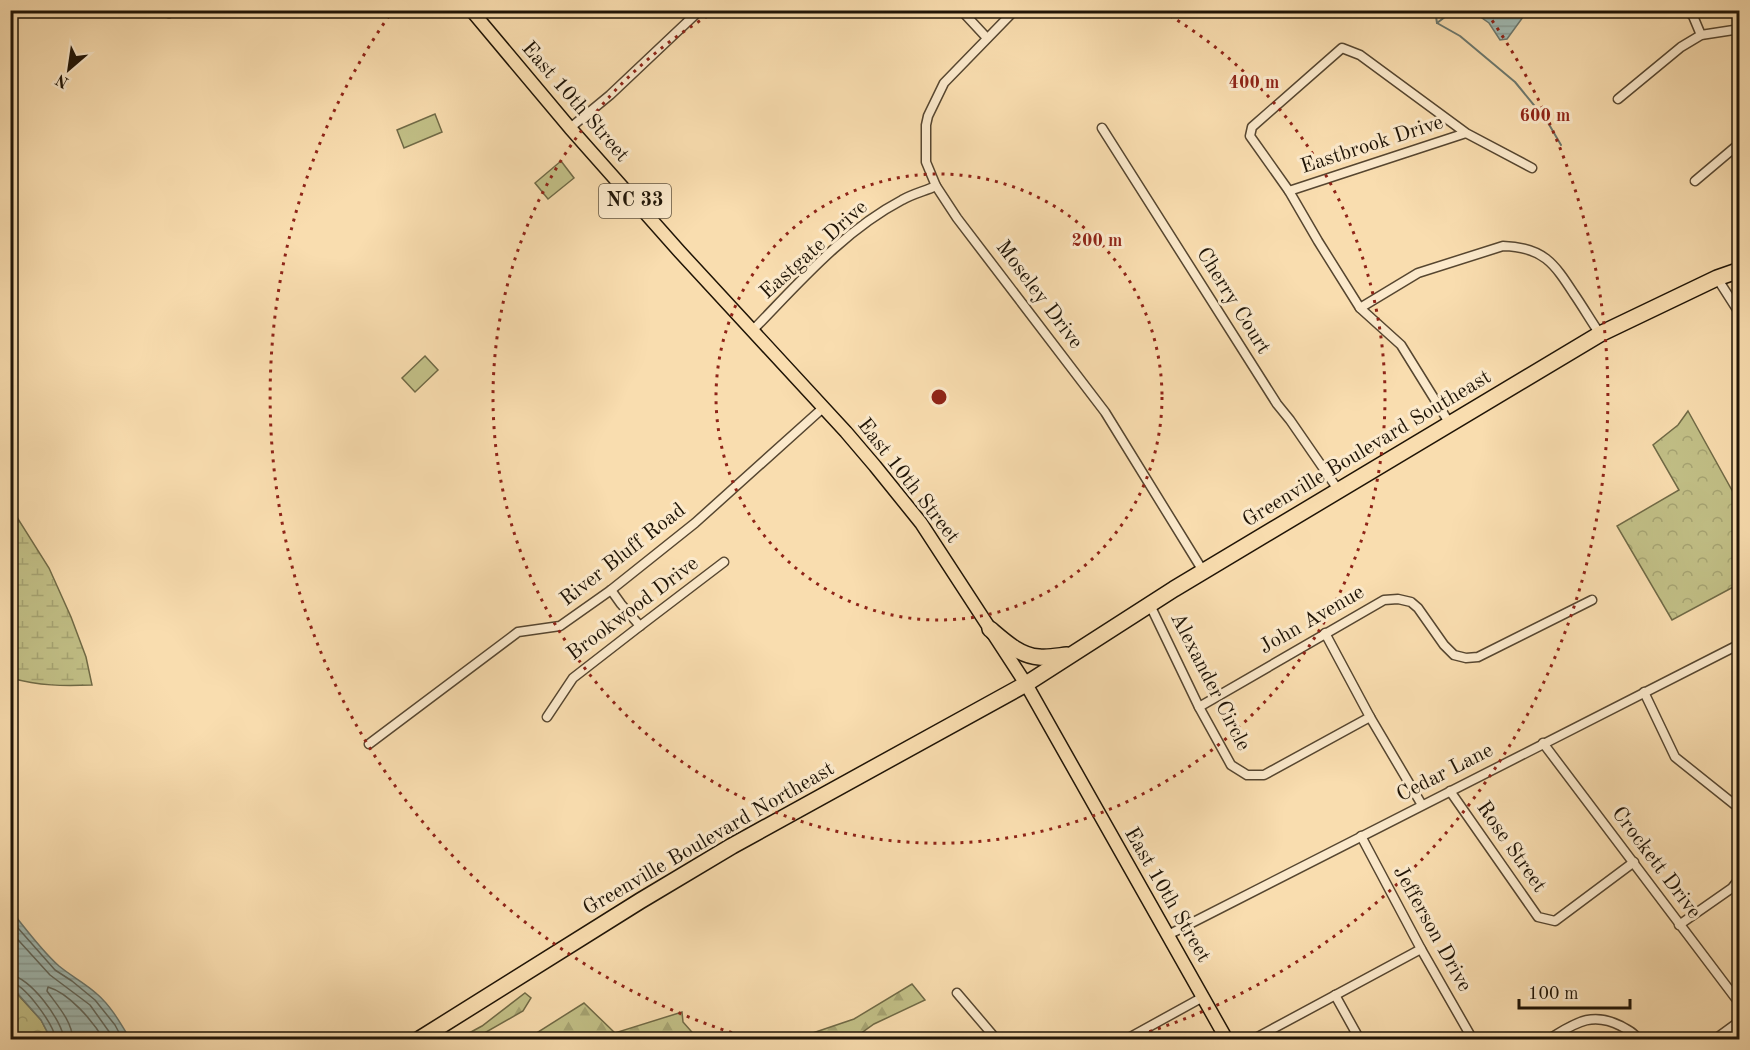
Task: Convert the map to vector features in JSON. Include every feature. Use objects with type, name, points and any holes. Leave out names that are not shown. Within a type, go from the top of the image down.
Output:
[{"type":"highway","name":"Greenville Boulevard Southeast","points":[[1026,684],[1150,604],[1600,334],[1717,278],[1740,270]]},
{"type":"highway","points":[[990,629],[1007,643],[1034,657],[1073,654]]},
{"type":"highway","name":"Greenville Boulevard Northeast","points":[[418,1040],[722,852],[1026,684]]},
{"type":"main road","name":"East 10th Street","points":[[471,10],[570,128],[752,331],[824,407],[921,523],[1026,684],[1227,1040]]},
{"type":"street","points":[[570,128],[610,95],[700,10]]},
{"type":"street","points":[[961,10],[987,38]]},
{"type":"street","name":"Moseley Drive","points":[[1015,10],[944,83],[928,116],[926,162],[936,186],[962,225],[1105,412],[1203,572]]},
{"type":"street","points":[[1687,10],[1693,16],[1701,35]]},
{"type":"street","points":[[1618,99],[1681,47],[1701,35],[1740,29]]},
{"type":"street","name":"Eastbrook Drive","points":[[1450,424],[1401,345],[1360,308],[1289,191],[1250,136],[1252,127],[1342,48],[1360,55],[1466,133],[1532,168]]},
{"type":"street","name":"Cherry Court","points":[[1102,128],[1277,404],[1339,490]]},
{"type":"street","name":"Eastbrook Drive","points":[[1289,191],[1466,133]]},
{"type":"street","points":[[1695,181],[1740,142]]},
{"type":"street","name":"Eastgate Drive","points":[[752,331],[846,238],[903,199],[936,186]]},
{"type":"street","points":[[1360,308],[1418,273],[1503,246],[1513,246],[1539,253],[1557,267],[1600,334]]},
{"type":"street","points":[[1717,278],[1740,314]]},
{"type":"street","name":"River Bluff Road","points":[[369,744],[518,632],[560,626],[611,590],[695,523],[824,407]]},
{"type":"street","name":"Brookwood Drive","points":[[547,717],[573,678],[724,562]]},
{"type":"street","points":[[611,590],[640,626]]},
{"type":"street","name":"John Avenue","points":[[1199,707],[1384,600],[1398,599],[1411,602],[1418,608],[1444,645],[1454,655],[1466,658],[1478,657],[1593,600]]},
{"type":"street","name":"Alexander Circle","points":[[1150,604],[1199,707],[1231,765],[1247,775],[1264,775],[1370,717]]},
{"type":"street","points":[[1324,633],[1422,805]]},
{"type":"street","name":"Cedar Lane","points":[[1168,934],[1739,646]]},
{"type":"street","points":[[1644,692],[1675,757],[1740,809]]},
{"type":"street","name":"Crockett Drive","points":[[1543,743],[1740,1004]]},
{"type":"street","name":"Rose Street","points":[[1450,791],[1538,917],[1555,921],[1634,862]]},
{"type":"street","name":"Jefferson Drive","points":[[1361,836],[1473,1040]]},
{"type":"street","points":[[1679,925],[1732,888],[1740,878]]},
{"type":"street","points":[[1252,1040],[1421,949]]},
{"type":"street","points":[[957,993],[997,1040]]},
{"type":"street","points":[[1335,995],[1360,1040]]},
{"type":"street","points":[[1125,1040],[1203,997]]},
{"type":"street","points":[[1547,1040],[1580,1021],[1598,1018],[1617,1024],[1636,1034],[1639,1040]]},
{"type":"street","points":[[1714,1040],[1740,1021]]},
{"type":"green space","points":[[435,114],[442,132],[404,148],[397,130]]},
{"type":"green space","points":[[561,161],[574,178],[548,199],[535,183]]},
{"type":"green space","points":[[425,356],[438,370],[415,392],[402,378]]},
{"type":"green space","points":[[1688,411],[1739,503],[1739,584],[1672,620],[1617,526],[1679,490],[1653,445],[1678,425]]},
{"type":"green space","points":[[10,505],[49,568],[86,657],[92,685],[51,685],[11,678]]},
{"type":"green space","points":[[912,984],[925,1000],[874,1024],[853,1039],[795,1039],[854,1019]]},
{"type":"green space","points":[[10,986],[41,1020],[51,1039],[11,1039]]},
{"type":"green space","points":[[525,993],[531,998],[523,1011],[474,1039],[458,1039],[482,1026]]},
{"type":"green space","points":[[584,1003],[615,1033],[682,1012],[683,1022],[698,1039],[527,1039]]},
{"type":"water","points":[[1472,11],[1522,11],[1523,17],[1507,39],[1500,40],[1489,23]]},
{"type":"water","points":[[10,909],[53,960],[102,999],[130,1039],[51,1039],[41,1020],[11,986]]},
{"type":"waterway","points":[[1435,10],[1437,23]]},
{"type":"waterway","points":[[1437,23],[1454,10]]},
{"type":"waterway","points":[[1437,23],[1460,36],[1515,82],[1547,121],[1561,145]]}]
